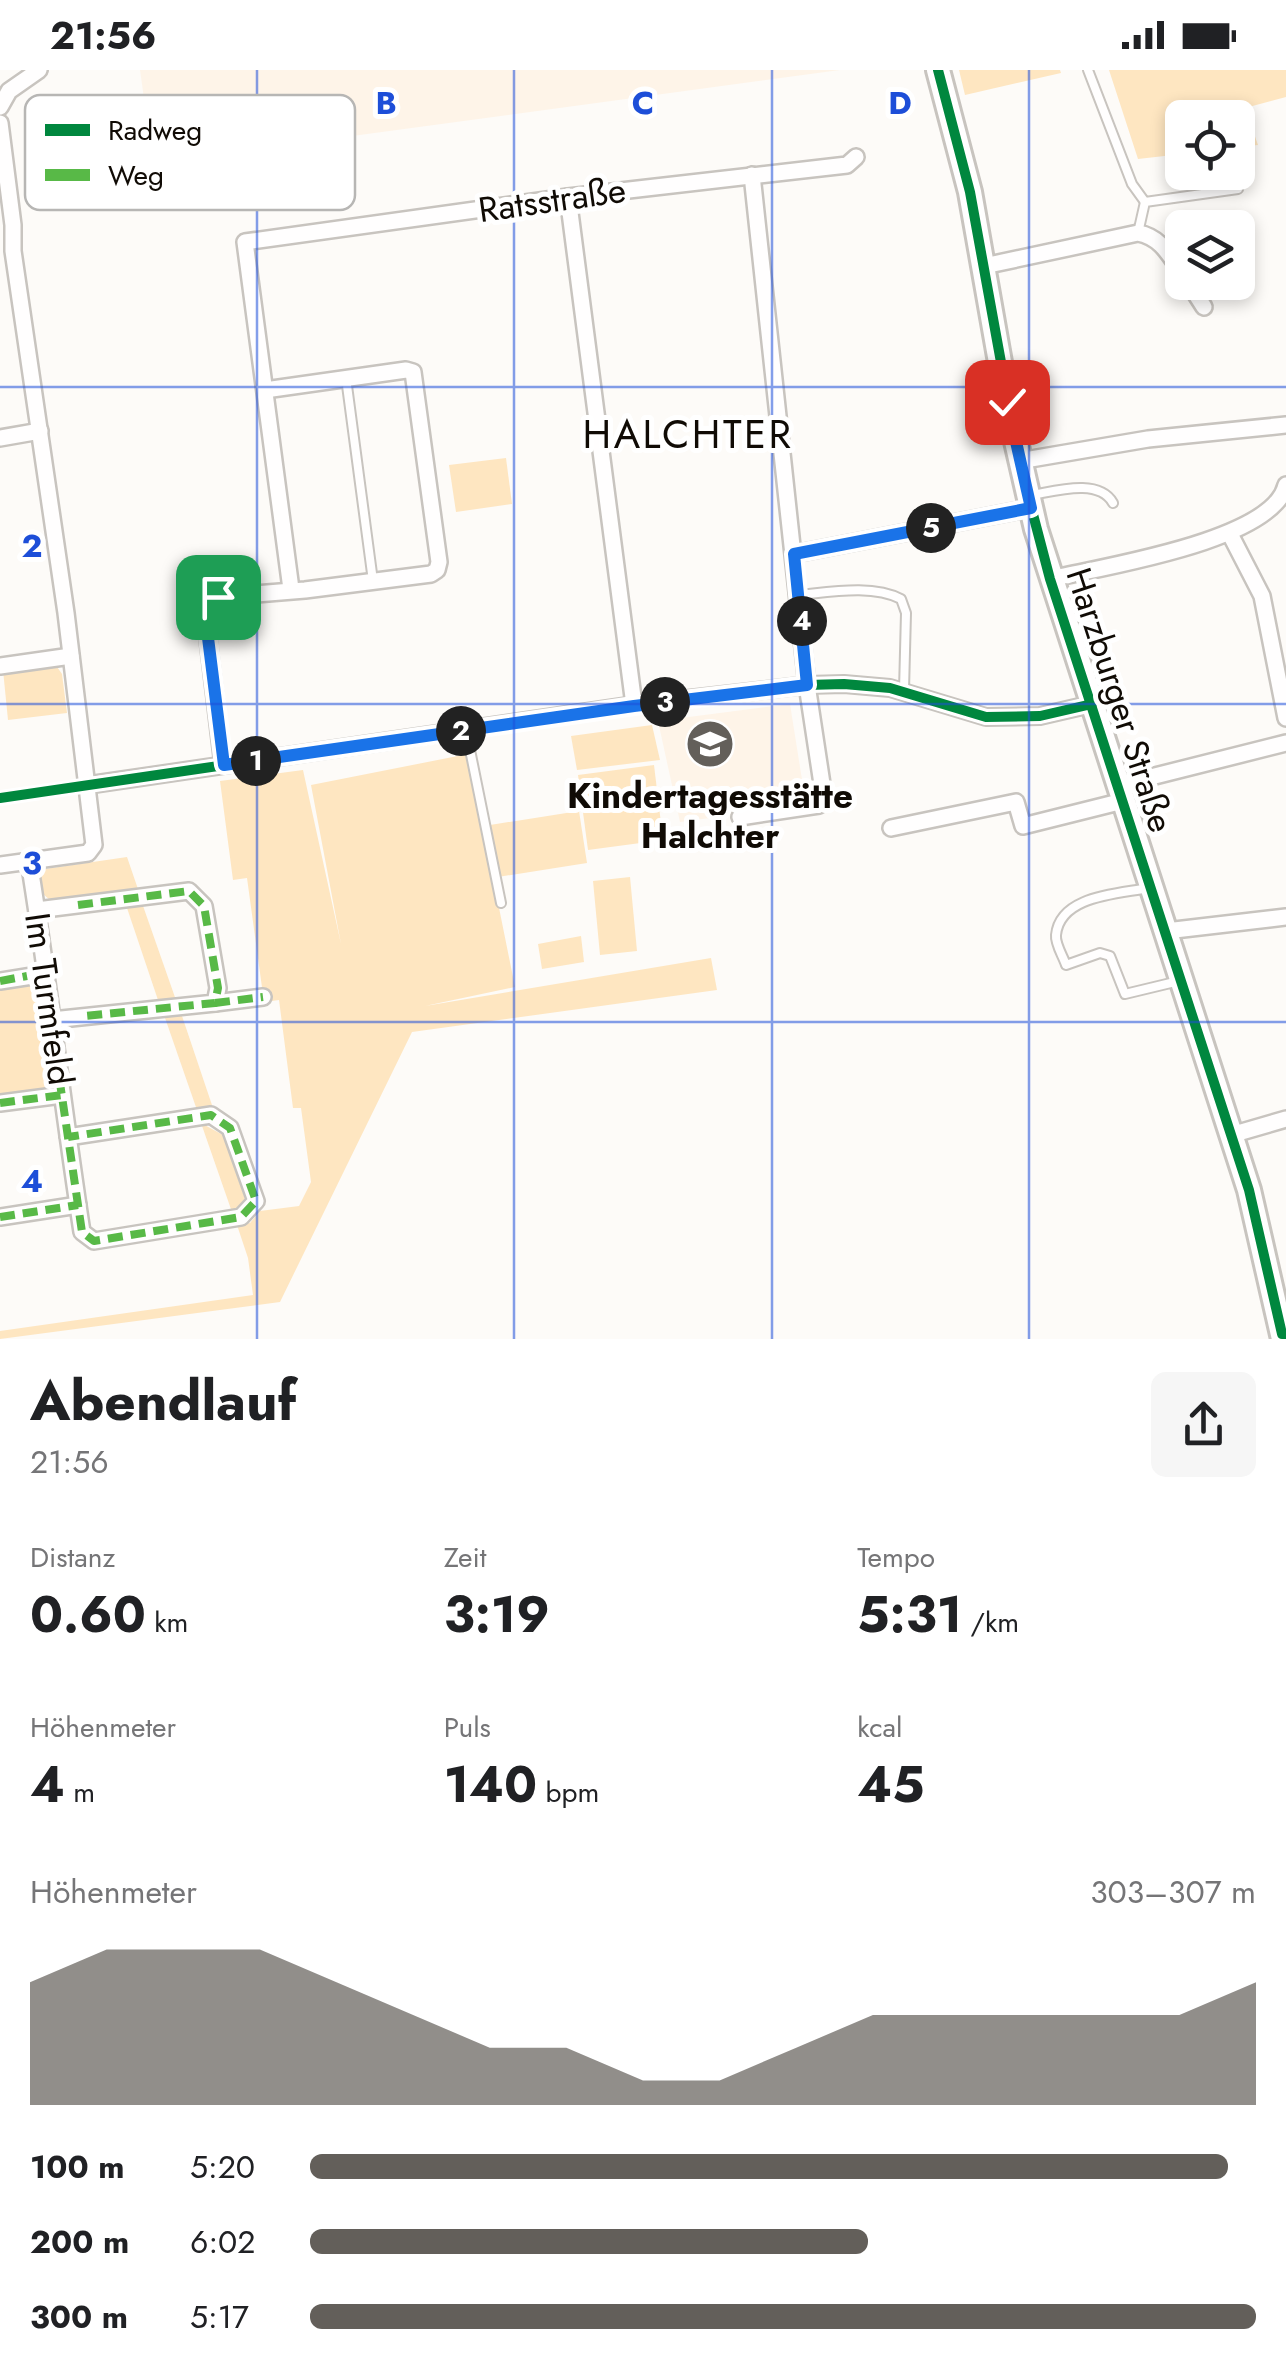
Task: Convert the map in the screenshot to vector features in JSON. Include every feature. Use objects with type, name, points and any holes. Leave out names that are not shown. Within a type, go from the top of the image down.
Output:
[{"type":"main road","name":"Harzburger Straße","points":[[938,70],[955,124],[1029,502],[1050,579],[1249,1190],[1283,1339]]},
{"type":"street","points":[[0,106],[8,91],[39,70]]},
{"type":"street","points":[[0,123],[4,190],[94,844],[88,853],[0,866]]},
{"type":"street","name":"Ratsstraße","points":[[264,390],[245,242],[568,197],[848,165],[856,157]]},
{"type":"street","points":[[740,817],[819,806],[824,797],[807,685],[752,175]]},
{"type":"street","points":[[568,197],[634,706]]},
{"type":"street","points":[[984,266],[1138,233],[1148,235],[1165,249]]},
{"type":"street","points":[[1200,300],[1204,307]]},
{"type":"street","points":[[224,765],[205,614],[209,604],[218,597],[291,590],[373,582],[437,570],[428,465],[413,372],[264,390],[291,590]]},
{"type":"street","points":[[1019,461],[1148,439],[1286,424]]},
{"type":"street","points":[[0,438],[40,431]]},
{"type":"street","points":[[1050,579],[1230,534],[1271,508],[1286,485]]},
{"type":"street","points":[[794,554],[1029,502]]},
{"type":"street","points":[[1230,534],[1262,596],[1286,718]]},
{"type":"street","points":[[0,666],[71,656]]},
{"type":"street","points":[[88,786],[634,706],[807,685],[904,690],[986,718],[1040,716],[1092,704]]},
{"type":"street","points":[[891,828],[1016,802],[1023,826],[1286,743]]},
{"type":"street","name":"Im Turmfeld","points":[[28,861],[37,910],[45,974],[52,1020],[62,1095],[68,1137],[78,1206],[82,1232],[94,1241],[241,1217],[256,1201],[230,1128],[211,1115],[68,1137]]},
{"type":"street","points":[[37,910],[189,891],[204,906],[218,988],[215,1003]]},
{"type":"street","points":[[1166,932],[1286,917]]},
{"type":"street","points":[[0,981],[45,974]]},
{"type":"street","points":[[52,1020],[263,998]]},
{"type":"street","points":[[0,1104],[62,1095]]},
{"type":"street","points":[[1231,1135],[1286,1119]]},
{"type":"street","points":[[0,1217],[78,1206]]},
{"type":"lane","points":[[1088,70],[1132,184],[1145,202],[1138,233]]},
{"type":"lane","points":[[1145,202],[1231,190]]},
{"type":"lane","points":[[346,378],[373,582]]},
{"type":"lane","points":[[1029,502],[1070,489],[1106,492],[1113,503]]},
{"type":"lane","points":[[800,594],[858,591],[886,593],[901,599],[906,613],[904,690]]},
{"type":"lane","points":[[466,730],[500,903]]},
{"type":"lane","points":[[1153,887],[1078,902],[1060,922],[1055,938],[1066,965],[1100,953],[1110,956],[1126,994],[1181,980]]},
{"type":"shaded area","points":[[140,70],[840,70],[355,136],[355,95],[143,95]]},
{"type":"shaded area","points":[[959,70],[1060,70],[1061,73],[965,95]]},
{"type":"shaded area","points":[[1109,70],[1286,70],[1286,97],[1255,105],[1255,100],[1165,100],[1165,156],[1138,159]]},
{"type":"shaded area","points":[[506,458],[512,504],[456,512],[449,465]]},
{"type":"shaded area","points":[[55,664],[62,674],[67,713],[8,720],[3,670]]},
{"type":"shaded area","points":[[790,704],[803,786],[785,808],[680,822],[658,721]]},
{"type":"shaded area","points":[[652,725],[660,760],[577,770],[571,736]]},
{"type":"shaded area","points":[[468,754],[515,987],[425,1006],[711,958],[717,990],[412,1032],[280,1302],[0,1339],[0,1331],[253,1295],[248,1258],[237,1225],[250,1223],[260,1211],[299,1206],[311,1182],[301,1108],[293,1108],[279,1000],[264,1002],[247,878],[233,880],[220,781],[303,770],[341,944],[311,785]]},
{"type":"shaded area","points":[[654,765],[663,840],[588,850],[578,775]]},
{"type":"shaded area","points":[[579,811],[587,863],[498,877],[490,825]]},
{"type":"shaded area","points":[[127,857],[139,892],[75,901],[69,897],[50,900],[43,894],[40,876],[45,869]]},
{"type":"shaded area","points":[[630,877],[637,951],[600,955],[593,881]]},
{"type":"shaded area","points":[[142,903],[177,1003],[159,1003],[127,908]]},
{"type":"shaded area","points":[[581,936],[584,962],[542,969],[538,944]]},
{"type":"shaded area","points":[[30,985],[37,991],[50,1082],[45,1090],[0,1096],[0,989]]},
{"type":"shaded area","points":[[181,1013],[214,1111],[198,1113],[164,1015]]},
{"type":"shaded area","points":[[201,1123],[223,1135],[245,1199],[233,1215]]},
{"type":"marked path","points":[[78,905],[189,891],[204,906],[218,988],[215,1003],[84,1016]]},
{"type":"marked path","points":[[0,981],[27,976]]},
{"type":"marked path","points":[[215,1003],[263,997]]},
{"type":"marked path","points":[[56,1056],[82,1232],[94,1241],[241,1217],[256,1201],[230,1128],[211,1115],[68,1137]]},
{"type":"marked path","points":[[0,1103],[62,1095]]},
{"type":"marked path","points":[[0,1217],[78,1205]]},
{"type":"cycle path","points":[[938,70],[970,192],[1019,461],[1050,579],[1249,1190],[1282,1334],[1286,1334]]},
{"type":"cycle path","points":[[0,798],[634,705],[807,685],[890,688],[986,717],[1040,716],[1092,704]]},
{"type":"place","name":"Kindertagesstätte Halchter","points":[[710,744]]},
{"type":"district","name":"HALCHTER","points":[[688,434]]},
{"type":"route","points":[[218,597],[205,614],[224,765],[807,685],[794,554],[1031,508],[1007,402]]}]
